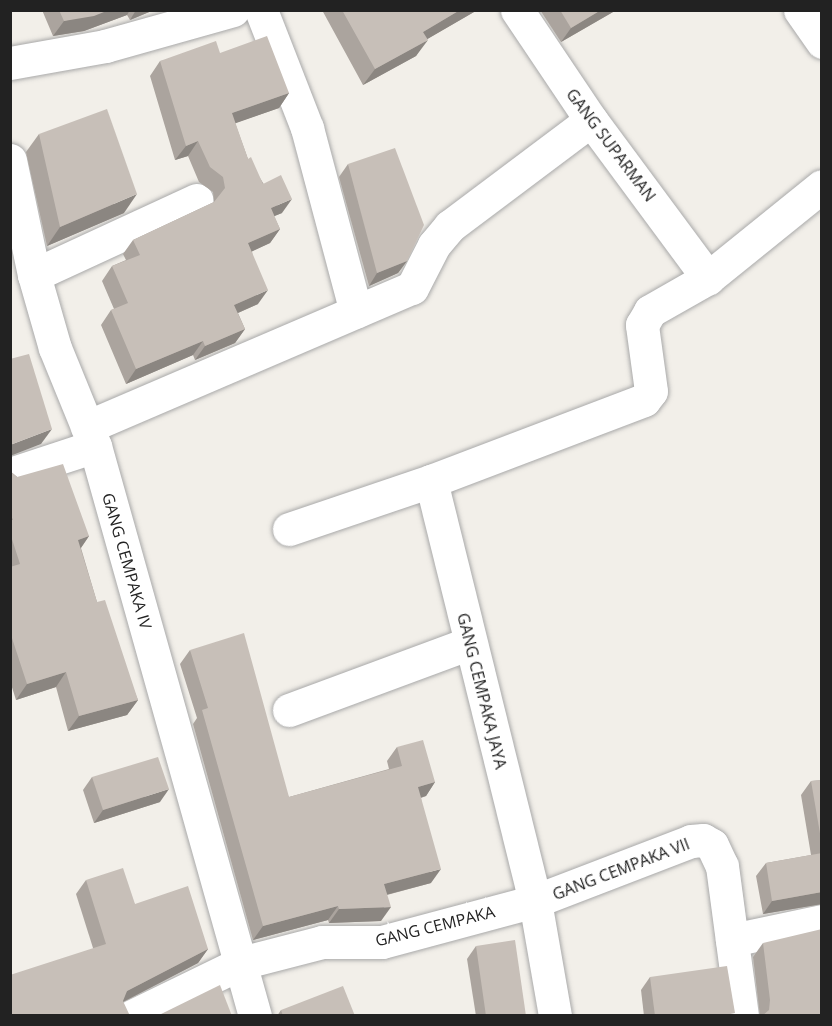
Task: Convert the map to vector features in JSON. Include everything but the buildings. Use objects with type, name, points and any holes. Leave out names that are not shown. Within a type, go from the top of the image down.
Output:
[{"type":"street","points":[[261,10],[307,128],[356,312]]},
{"type":"street","name":"GANG SUPARMAN","points":[[517,10],[591,120],[708,278]]},
{"type":"street","points":[[800,10],[822,42]]},
{"type":"street","points":[[10,63],[105,46],[220,12]]},
{"type":"street","points":[[10,474],[412,288],[434,244],[450,226],[591,120]]},
{"type":"street","name":"GANG CEMPAKA IV","points":[[10,160],[33,275],[55,348],[91,436],[255,1016]]},
{"type":"street","points":[[289,529],[431,481],[648,397],[651,391],[642,336],[646,317],[650,311],[708,278],[822,186]]},
{"type":"street","points":[[33,275],[196,200]]},
{"type":"street","name":"GANG CEMPAKA JAYA","points":[[431,481],[536,901],[555,1016]]},
{"type":"street","points":[[289,710],[470,643]]},
{"type":"street","name":"GANG CEMPAKA VII","points":[[536,901],[691,841],[703,840],[712,844],[722,866],[742,1016]]},
{"type":"street","name":"GANG CEMPAKA","points":[[132,1016],[241,963],[322,942],[382,942],[536,901]]},
{"type":"street","points":[[732,939],[822,921]]}]
